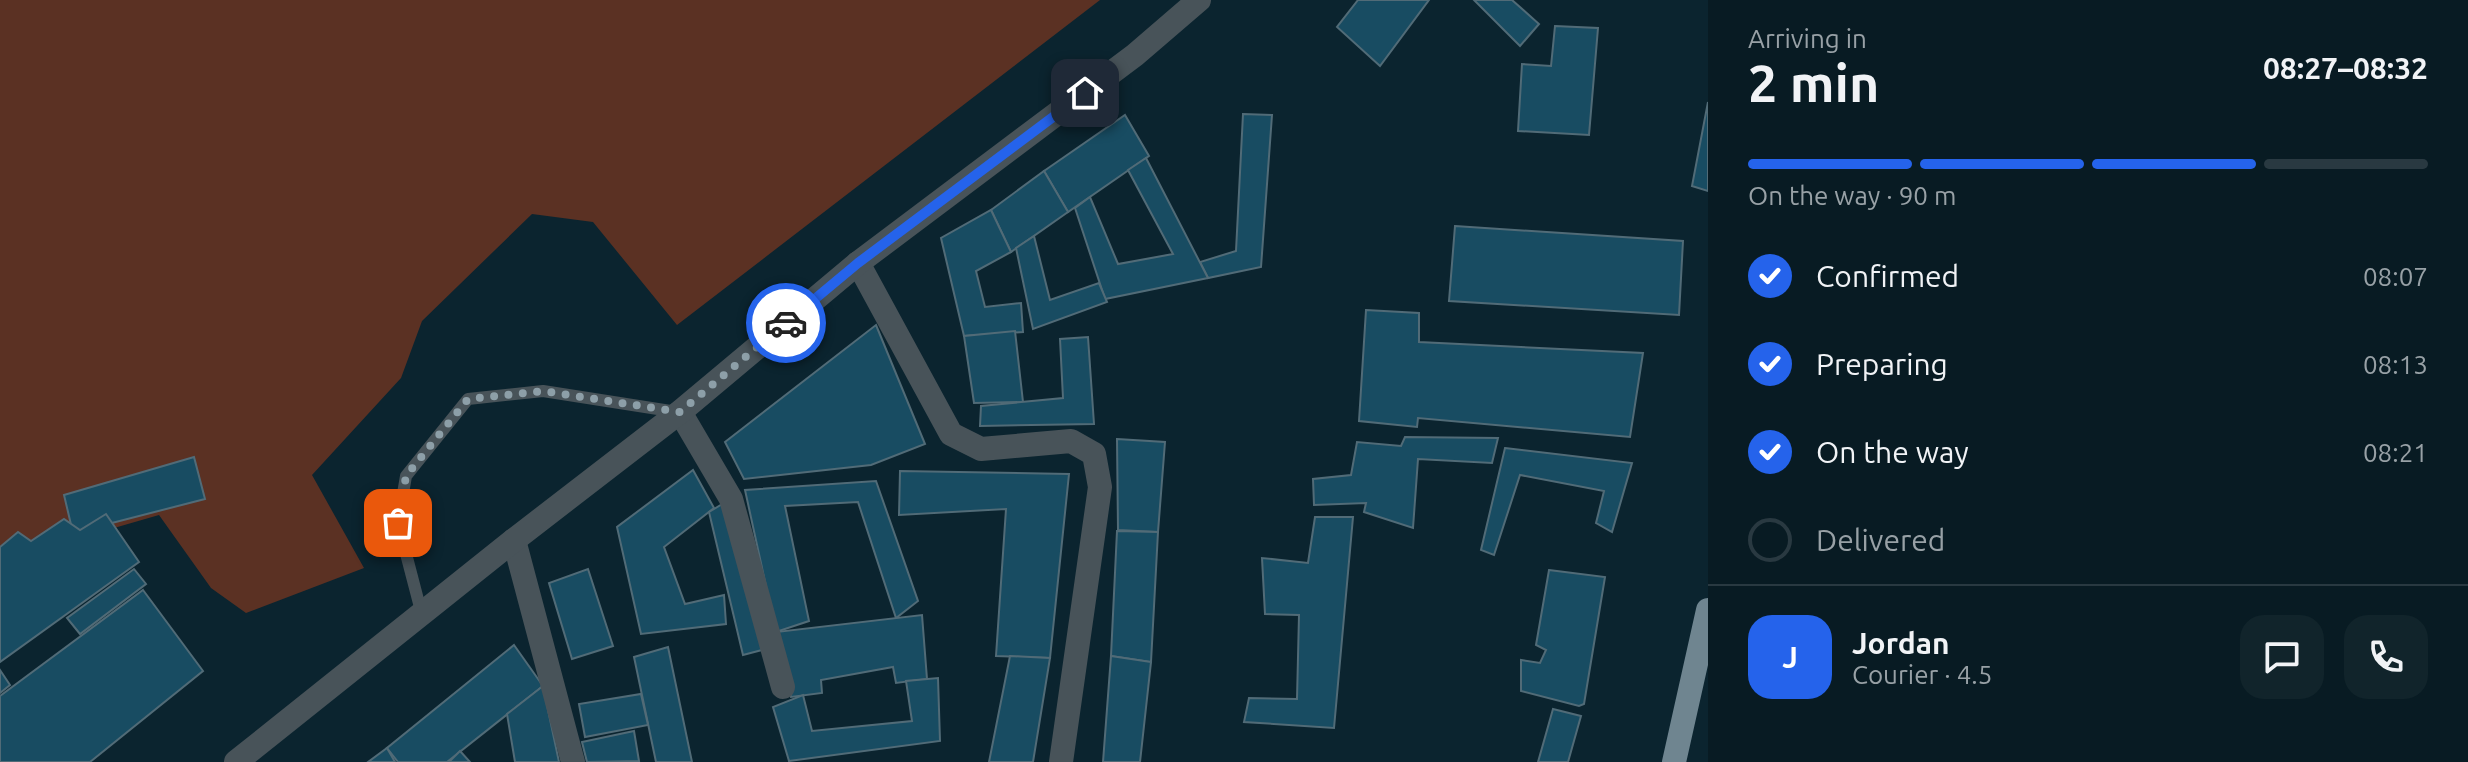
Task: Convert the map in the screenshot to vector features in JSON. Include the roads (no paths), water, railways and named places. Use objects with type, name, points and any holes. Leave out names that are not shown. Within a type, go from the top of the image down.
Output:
[{"type":"main road","points":[[1674,762],[1708,610]]},
{"type":"street","points":[[236,762],[680,412],[858,263],[1135,55],[1199,0]]},
{"type":"street","points":[[858,263],[951,434],[981,449],[1071,441],[1094,454],[1100,487],[1061,762]]},
{"type":"street","points":[[680,412],[731,499],[783,687]]},
{"type":"street","points":[[514,540],[573,762]]},
{"type":"lane","points":[[422,615],[398,523],[406,476],[468,399],[543,391],[680,412]]}]
